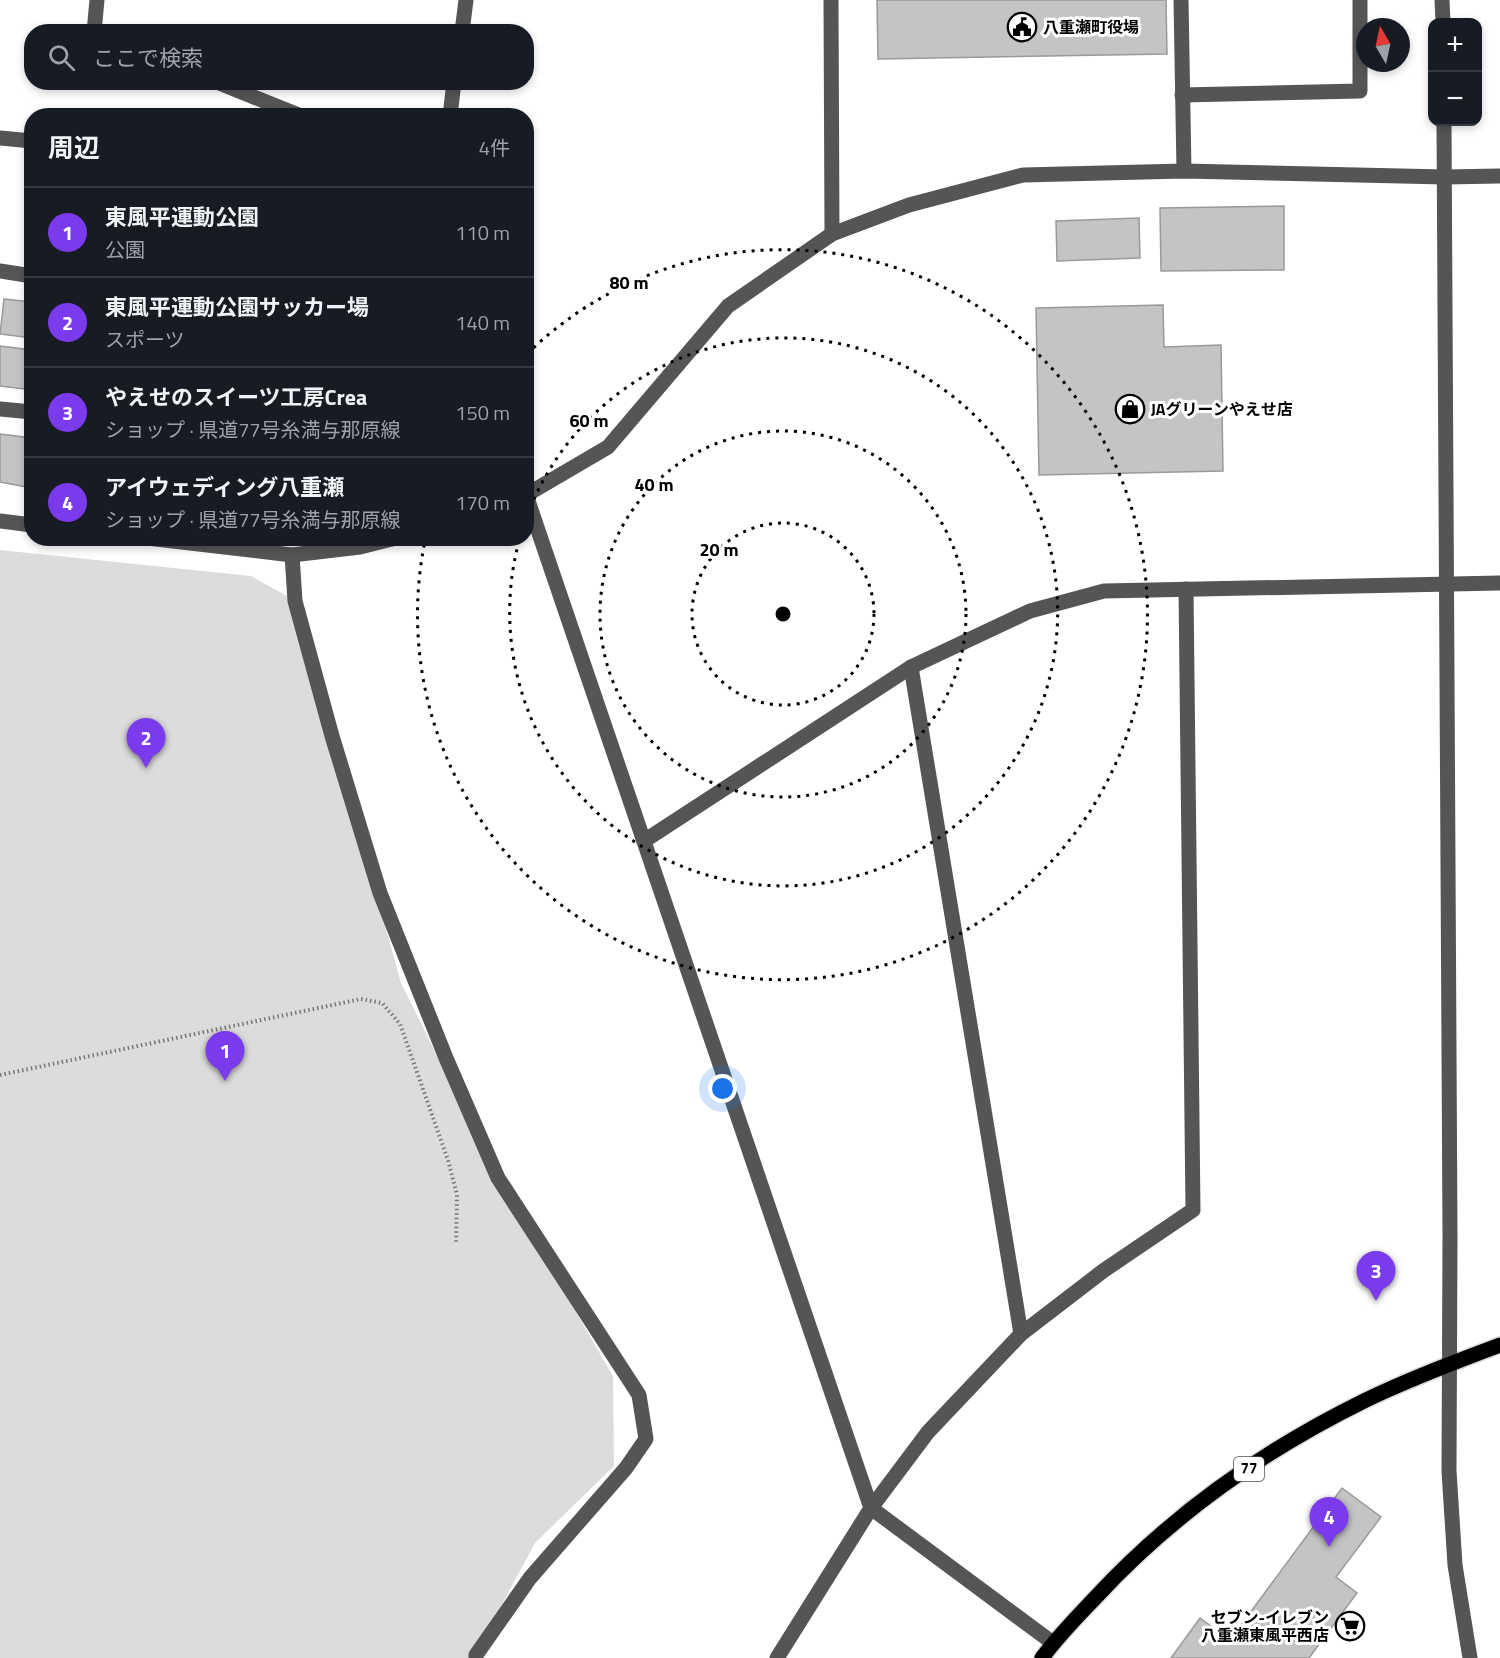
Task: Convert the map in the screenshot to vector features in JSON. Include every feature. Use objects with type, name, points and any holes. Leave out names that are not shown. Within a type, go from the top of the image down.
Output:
[{"type":"main road","name":"77","points":[[1042,1658],[1053,1643],[1125,1566],[1197,1504],[1281,1447],[1365,1400],[1448,1364],[1500,1345]]},
{"type":"street","points":[[95,24],[97,0]]},
{"type":"street","points":[[463,24],[466,0]]},
{"type":"street","points":[[831,0],[832,234]]},
{"type":"street","points":[[1181,0],[1184,171]]},
{"type":"street","points":[[1182,95],[1360,92],[1360,0]]},
{"type":"street","points":[[1442,0],[1443,18]]},
{"type":"street","points":[[237,90],[282,108]]},
{"type":"street","points":[[451,108],[453,90]]},
{"type":"street","points":[[1444,126],[1450,1236],[1449,1471],[1455,1565],[1467,1657]]},
{"type":"street","points":[[0,138],[24,140]]},
{"type":"street","points":[[534,490],[608,447],[728,306],[832,234],[909,205],[1023,175],[1184,171],[1445,177],[1500,176]]},
{"type":"street","points":[[0,271],[24,275]]},
{"type":"street","points":[[0,409],[24,411]]},
{"type":"street","points":[[534,518],[871,1508],[1053,1643]]},
{"type":"street","points":[[0,522],[24,524]]},
{"type":"street","points":[[215,546],[292,555],[364,546]]},
{"type":"street","points":[[292,555],[295,601],[332,736],[380,893],[446,1058],[498,1178],[639,1395],[646,1438],[626,1468],[530,1578],[476,1658]]},
{"type":"street","points":[[644,841],[911,667],[1030,612],[1104,591],[1500,583]]},
{"type":"street","points":[[777,1658],[871,1508],[928,1432],[1021,1334],[1103,1271],[1193,1210],[1186,589]]},
{"type":"street","points":[[911,667],[1021,1334]]},
{"type":"path","points":[[0,1075],[361,999],[382,1003],[400,1024],[448,1160],[457,1195],[456,1243]]},
{"type":"shaded area","points":[[0,550],[251,576],[296,601],[401,983],[498,1178],[613,1376],[614,1466],[535,1543],[473,1658],[0,1658]]},
{"type":"building","name":"八重瀬町役場","points":[[877,0],[1166,0],[1167,54],[878,59]]},
{"type":"building","points":[[1284,206],[1284,270],[1161,271],[1160,208]]},
{"type":"building","points":[[1139,218],[1140,258],[1057,261],[1056,221]]},
{"type":"building","points":[[4,299],[24,301],[24,337],[0,334]]},
{"type":"building","name":"JAグリーンやえせ店","points":[[1163,305],[1164,347],[1221,345],[1223,471],[1039,475],[1036,308]]},
{"type":"building","points":[[0,346],[24,349],[24,389],[0,386]]},
{"type":"building","points":[[0,434],[24,437],[24,486],[0,482]]},
{"type":"building","points":[[1342,1488],[1381,1517],[1336,1577],[1357,1593],[1309,1658],[1171,1658],[1200,1618],[1230,1640]]},
{"type":"place","name":"八重瀬町役場","points":[[1022,27]]},
{"type":"place","name":"JAグリーンやえせ店","points":[[1130,409]]},
{"type":"place","name":"東風平運動公園サッカー場","points":[[146,768]]},
{"type":"place","name":"東風平運動公園","points":[[225,1081]]},
{"type":"place","name":"やえせのスイーツ工房Crea","points":[[1376,1301]]},
{"type":"place","name":"アイウェディング八重瀬","points":[[1329,1547]]},
{"type":"place","name":"セブン-イレブン 八重瀬東風平西店","points":[[1350,1626]]}]
